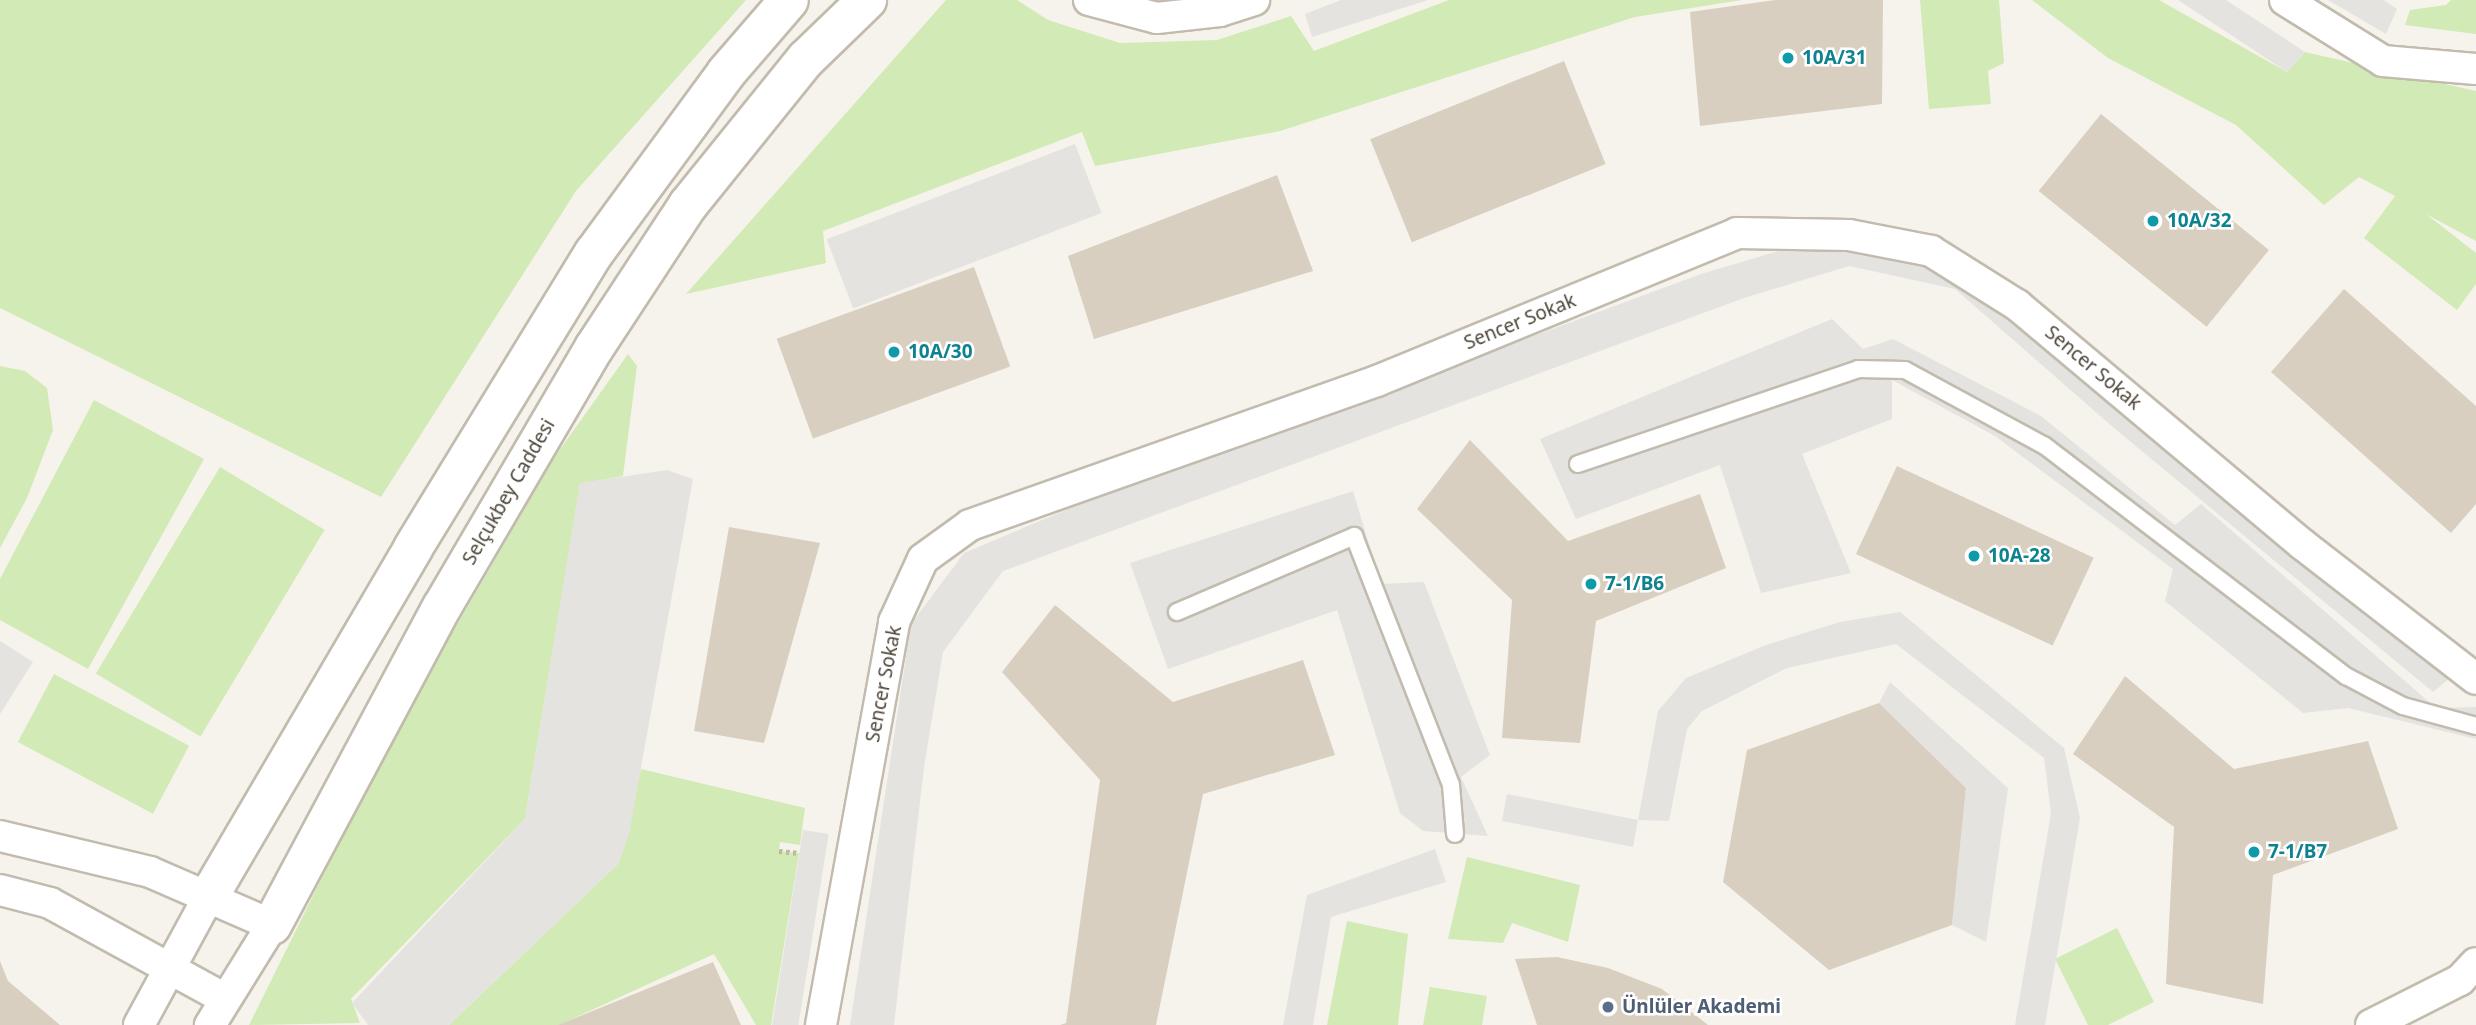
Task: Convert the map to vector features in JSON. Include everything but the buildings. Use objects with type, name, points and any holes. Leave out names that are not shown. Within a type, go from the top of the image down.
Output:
[{"type":"street","points":[[139,1025],[208,898],[413,548],[594,253],[726,73],[789,0]]},
{"type":"street","name":"Selçukbey Caddesi","points":[[210,1025],[272,925],[442,607],[594,348],[688,205],[806,59],[867,0]]},
{"type":"street","points":[[1089,0],[1157,18],[1220,11],[1254,0]]},
{"type":"street","points":[[2285,0],[2384,61],[2476,69]]},
{"type":"street","name":"Sencer Sokak","points":[[821,1025],[894,622],[923,559],[970,525],[1377,381],[1737,233],[1849,235],[1931,251],[2017,304],[2302,544],[2476,679]]},
{"type":"street","points":[[0,836],[150,872],[272,925]]},
{"type":"street","points":[[0,890],[50,903],[168,971],[225,999]]},
{"type":"street","points":[[2371,1025],[2460,980],[2476,963]]},
{"type":"lane","points":[[1578,464],[1858,369],[1905,370],[2045,446],[2346,676],[2403,706],[2476,726]]},
{"type":"lane","points":[[1177,612],[1354,536],[1451,785],[1455,834]]},
{"type":"path","points":[[779,851],[799,853]]},
{"type":"green space","points":[[0,0],[746,0],[576,191],[381,497],[0,308]]},
{"type":"green space","points":[[946,0],[1017,0],[1048,20],[1120,43],[1217,40],[1291,16],[1314,51],[1449,0],[1742,0],[1635,17],[1280,131],[1095,166],[1082,132],[823,231],[826,263],[686,294]]},
{"type":"green space","points":[[1920,0],[1999,0],[2004,63],[1988,71],[1991,104],[1929,109]]},
{"type":"green space","points":[[2032,0],[2159,0],[2287,72],[2305,52],[2476,91],[2476,241],[2426,214],[2476,253],[2476,284],[2457,310],[2364,238],[2395,196],[2359,177],[2324,205],[2236,125],[2108,58]]},
{"type":"green space","points":[[2451,0],[2476,0],[2476,34],[2405,25],[2410,10],[2446,5]]},
{"type":"green space","points":[[628,354],[637,366],[623,476],[580,484],[525,819],[351,999],[360,1023],[249,1025],[391,738],[556,455]]},
{"type":"green space","points":[[0,366],[25,371],[47,388],[53,430],[27,498],[0,548]]},
{"type":"green space","points":[[94,400],[204,459],[88,669],[0,620],[0,579]]},
{"type":"green space","points":[[220,467],[325,530],[200,736],[96,674]]},
{"type":"green space","points":[[54,674],[189,746],[153,814],[18,742]]},
{"type":"green space","points":[[641,769],[805,808],[800,845],[780,842],[779,851],[799,853],[771,1025],[756,1025],[714,954],[559,1025],[449,1025],[619,863]]},
{"type":"green space","points":[[1467,857],[1580,885],[1568,942],[1512,923],[1503,943],[1448,939]]},
{"type":"green space","points":[[1347,921],[1408,934],[1398,1025],[1327,1025]]},
{"type":"green space","points":[[2117,928],[2154,1002],[2108,1025],[2088,1025],[2055,959]]},
{"type":"green space","points":[[1430,987],[1487,996],[1482,1025],[1423,1025]]},
{"type":"shaded area","points":[[1341,0],[1428,0],[1312,37],[1305,14]]},
{"type":"shaded area","points":[[2178,0],[2226,0],[2305,52],[2287,72]]},
{"type":"shaded area","points":[[2328,0],[2384,0],[2397,9],[2386,34]]},
{"type":"shaded area","points":[[1075,144],[1102,213],[853,308],[827,239]]},
{"type":"shaded area","points":[[1792,247],[1931,251],[2462,668],[2433,692],[2114,428],[1955,289],[1849,266],[1744,298],[1003,571],[943,652],[924,767],[894,1025],[850,1025],[911,624],[964,553],[1080,504],[1701,274]]},
{"type":"shaded area","points":[[1832,319],[1863,349],[1893,339],[2041,416],[2175,525],[2201,504],[2436,708],[2476,707],[2476,739],[2348,708],[2303,713],[2165,601],[2173,569],[1995,436],[1892,380],[1892,419],[1802,454],[1851,573],[1761,593],[1720,465],[1576,519],[1540,439]]},
{"type":"shaded area","points":[[667,470],[693,479],[629,834],[619,863],[449,1025],[368,1025],[352,1003],[525,819],[580,483]]},
{"type":"shaded area","points":[[1353,491],[1381,584],[1424,582],[1490,755],[1461,777],[1488,836],[1423,831],[1400,813],[1337,610],[1168,669],[1130,563]]},
{"type":"shaded area","points":[[1900,612],[2064,748],[2080,818],[2045,1025],[2015,1025],[2051,813],[2044,758],[1896,644],[1787,668],[1702,711],[1687,729],[1669,821],[1638,820],[1658,711],[1686,678],[1766,645],[1840,622]]},
{"type":"shaded area","points":[[0,641],[33,662],[0,714]]},
{"type":"shaded area","points":[[1890,682],[2008,788],[1986,942],[1952,925],[1966,788],[1879,703]]},
{"type":"shaded area","points":[[1507,794],[1638,820],[1633,847],[1502,821]]},
{"type":"shaded area","points":[[803,830],[829,834],[798,1025],[772,1025]]},
{"type":"shaded area","points":[[1435,849],[1446,882],[1331,917],[1313,1025],[1283,1025],[1307,895]]},
{"type":"place","name":"10A/31","points":[[1788,58]]},
{"type":"place","name":"10A/32","points":[[2153,221]]},
{"type":"place","name":"10A/30","points":[[894,352]]},
{"type":"place","name":"10A-28","points":[[1974,556]]},
{"type":"place","name":"7-1/B6","points":[[1591,584]]},
{"type":"place","name":"7-1/B7","points":[[2254,852]]},
{"type":"place","name":"Ünlüler Akademi","points":[[1608,1007]]}]
